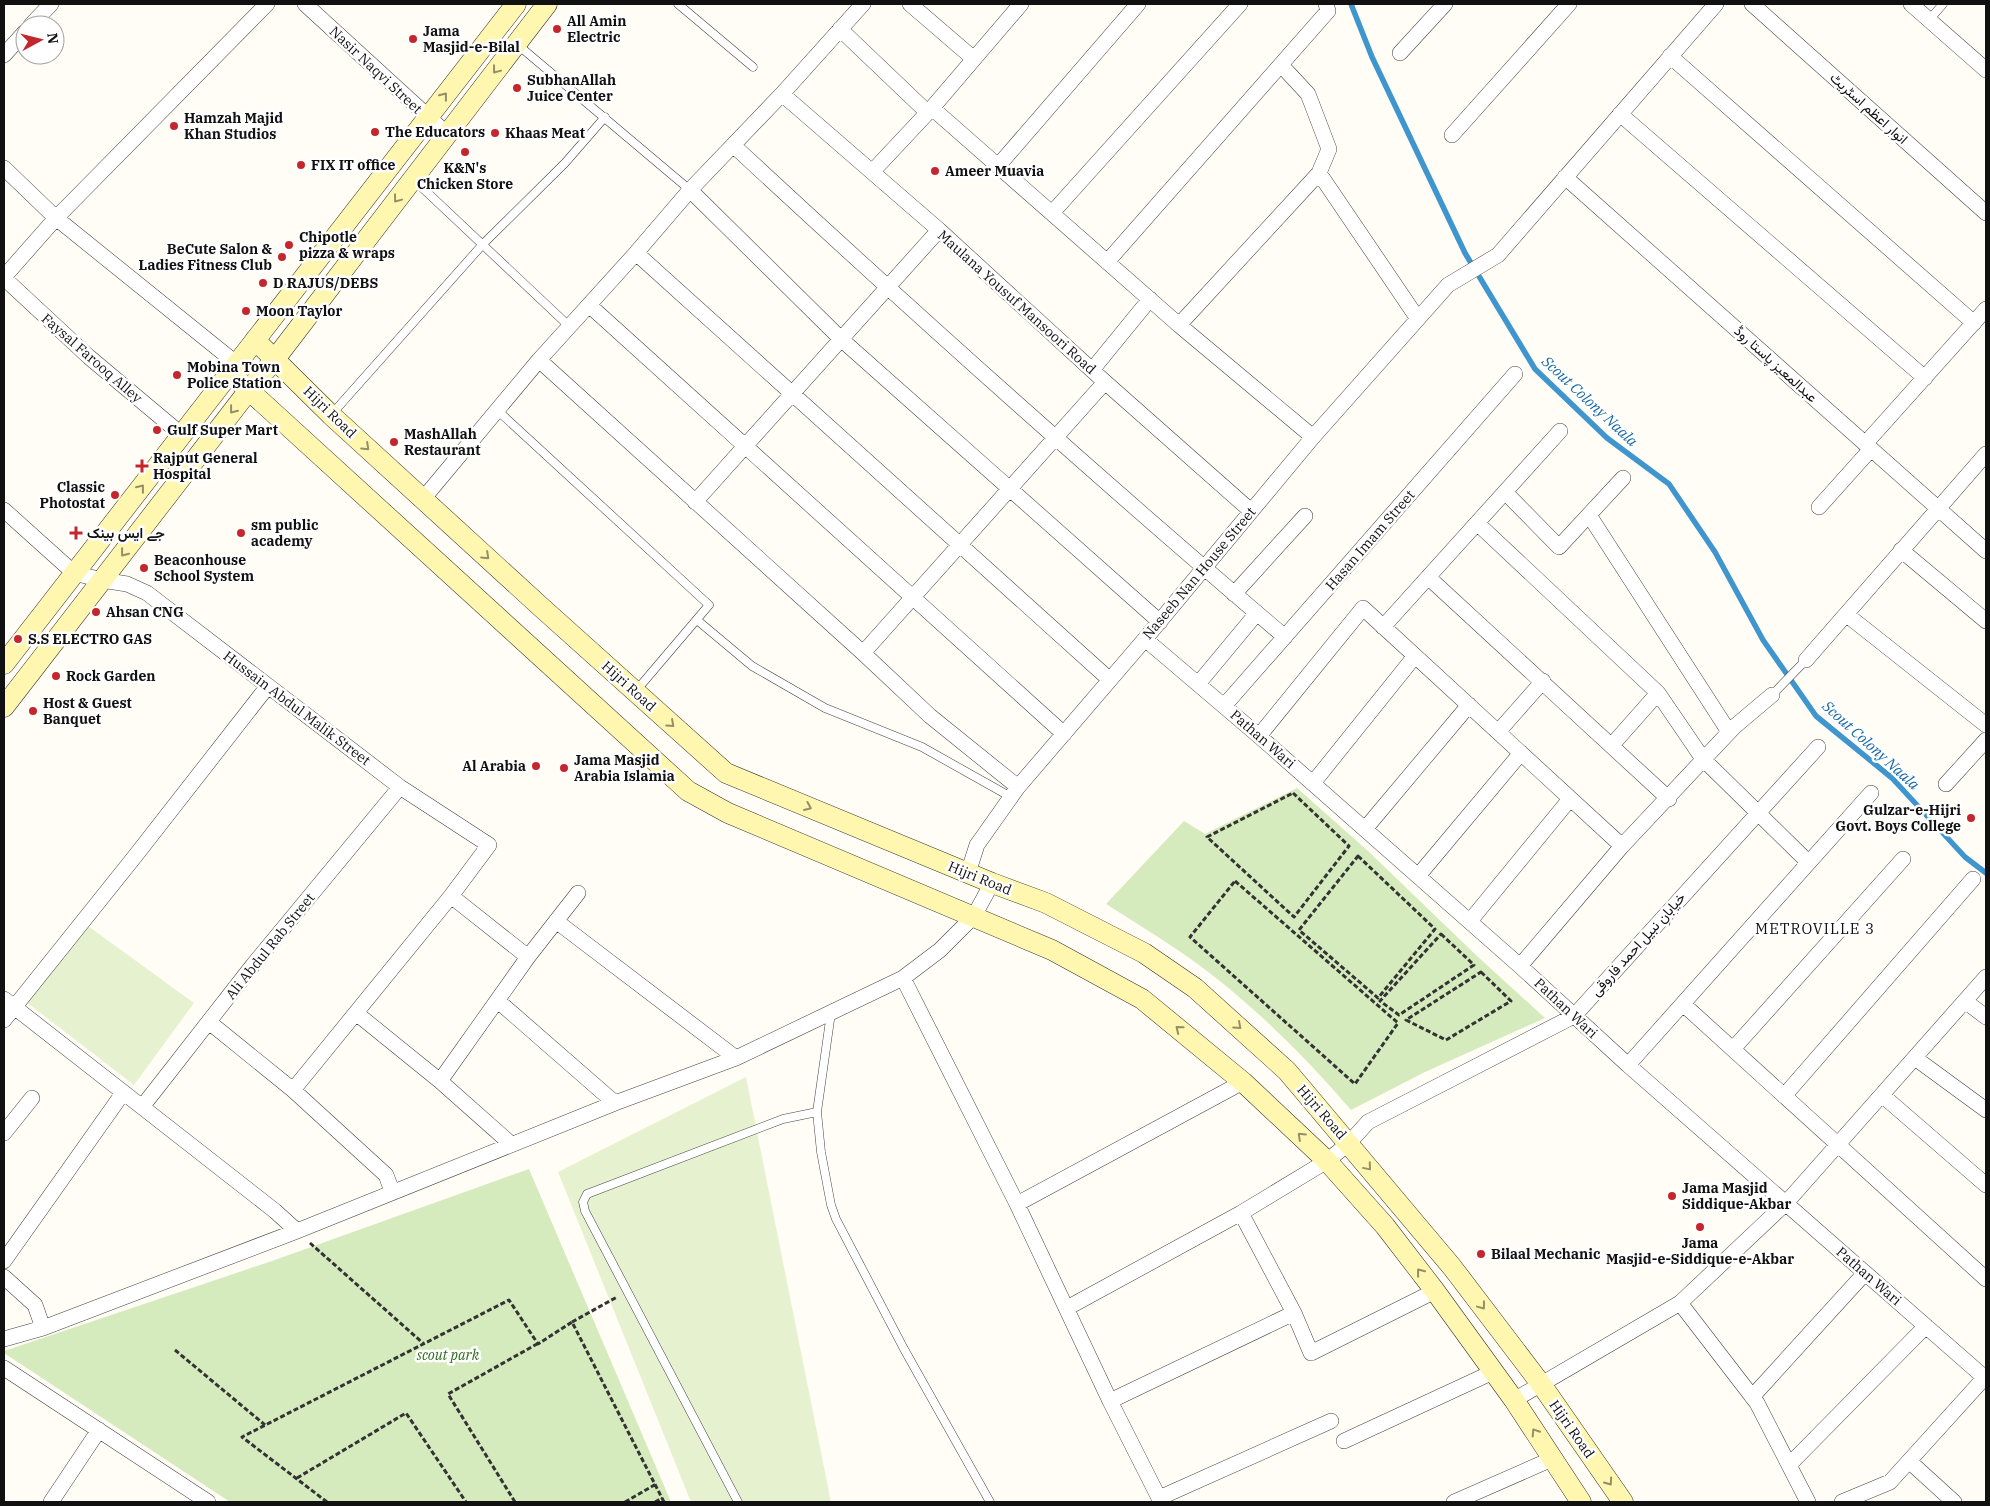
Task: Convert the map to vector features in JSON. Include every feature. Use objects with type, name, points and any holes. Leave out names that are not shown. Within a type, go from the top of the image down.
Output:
[{"type":"main road","points":[[4,707],[275,359],[547,4]]},
{"type":"main road","points":[[4,664],[182,436],[513,5]]},
{"type":"main road","name":"Hijri Road","points":[[256,340],[331,415],[726,773],[992,883],[1046,903],[1144,953],[1195,988],[1287,1071],[1349,1143],[1452,1267],[1541,1384],[1624,1502]]},
{"type":"main road","name":"Hijri Road","points":[[233,369],[249,390],[688,791],[728,813],[1052,950],[1142,1000],[1243,1082],[1327,1161],[1384,1226],[1435,1291],[1514,1400],[1580,1502]]},
{"type":"main road","points":[[52,603],[73,618]]},
{"type":"street","points":[[41,15],[51,4]]},
{"type":"street","points":[[4,278],[56,218],[267,4]]},
{"type":"street","name":"Nasir Naqvi Street","points":[[305,4],[427,118],[447,134]]},
{"type":"street","points":[[423,499],[538,360],[570,327],[690,190],[782,94],[863,4]]},
{"type":"street","points":[[910,4],[974,59]]},
{"type":"street","points":[[872,172],[930,110],[1020,4]]},
{"type":"street","points":[[998,166],[1138,4]]},
{"type":"street","points":[[1052,213],[1240,4]]},
{"type":"street","points":[[1107,262],[1328,11],[1326,4]]},
{"type":"street","points":[[1400,53],[1445,4]]},
{"type":"street","points":[[1452,135],[1569,4]]},
{"type":"street","name":"Naseeb Nan House Street","points":[[968,873],[977,845],[1015,792],[1160,622],[1313,437],[1448,284],[1498,255],[1716,4]]},
{"type":"street","name":"انوار اعظم اسٹریٹ","points":[[1752,4],[1986,212]]},
{"type":"street","points":[[1910,4],[1986,70]]},
{"type":"street","points":[[840,29],[930,110],[998,166],[1178,325],[1313,437]]},
{"type":"street","points":[[4,55],[15,43]]},
{"type":"street","points":[[1670,56],[1974,323]]},
{"type":"street","points":[[1178,325],[1319,173],[1329,149],[1308,94],[1281,65]]},
{"type":"street","name":"Maulana Yousuf Mansoori Road","points":[[782,94],[939,230],[1105,382],[1251,511]]},
{"type":"street","points":[[1620,114],[1924,378]]},
{"type":"street","points":[[733,146],[887,289],[1285,637]]},
{"type":"street","points":[[4,168],[56,218],[233,369]]},
{"type":"street","points":[[1319,173],[1418,318]]},
{"type":"street","name":"عبدالمعیز پاستا روڈ","points":[[1565,177],[1986,551]]},
{"type":"street","points":[[690,190],[842,340],[1160,622]]},
{"type":"street","points":[[695,502],[939,230]]},
{"type":"street","points":[[636,253],[1110,680]]},
{"type":"street","name":"Faysal Farooq Alley","points":[[4,278],[89,357],[182,436]]},
{"type":"street","points":[[1092,370],[1150,299]]},
{"type":"street","points":[[589,305],[1064,734]]},
{"type":"street","points":[[1819,507],[1924,378],[1986,309]]},
{"type":"street","points":[[538,360],[863,652],[930,716],[1015,792]]},
{"type":"street","name":"Hasan Imam Street","points":[[1224,706],[1515,374]]},
{"type":"street","points":[[863,652],[1105,382]]},
{"type":"street","points":[[1383,627],[1560,431]]},
{"type":"street","points":[[1806,660],[1986,454]]},
{"type":"street","points":[[1505,492],[1559,547],[1622,478]]},
{"type":"street","points":[[4,510],[74,573]]},
{"type":"street","points":[[1588,515],[1729,732]]},
{"type":"street","points":[[1234,594],[1305,516]]},
{"type":"street","points":[[1477,523],[1658,693],[1703,760],[1808,862]]},
{"type":"street","points":[[1901,550],[1986,621]]},
{"type":"street","name":"Hussain Abdul Malik Street","points":[[74,573],[127,584],[147,593],[400,786],[489,845],[451,896]]},
{"type":"street","points":[[1428,577],[1669,798]]},
{"type":"street","points":[[1259,736],[1362,608],[1622,846]]},
{"type":"street","points":[[1198,684],[1257,613]]},
{"type":"street","points":[[1847,615],[1986,725]]},
{"type":"street","name":"Pathan Wari","points":[[1145,639],[1313,783],[1470,921],[1628,1065],[1986,1377]]},
{"type":"street","points":[[1313,783],[1415,656]]},
{"type":"street","points":[[1498,732],[1543,681]]},
{"type":"street","points":[[4,1020],[9,1003],[136,856],[268,686]]},
{"type":"street","points":[[1612,745],[1658,693]]},
{"type":"street","points":[[1520,966],[1622,846],[1729,732],[1772,694]]},
{"type":"street","points":[[1365,829],[1469,705]]},
{"type":"street","points":[[1946,784],[1986,740]]},
{"type":"street","name":"خیابانِ نبیل احمد فاروقی","points":[[1066,1308],[1241,1213],[1327,1161],[1349,1143],[1368,1122],[1574,1016],[1818,747]]},
{"type":"street","points":[[1418,876],[1521,753]]},
{"type":"street","name":"Ali Abdul Rab Street","points":[[142,1107],[253,965],[400,786]]},
{"type":"street","points":[[1628,1065],[1871,793]]},
{"type":"street","points":[[1470,921],[1570,799]]},
{"type":"street","points":[[1733,1049],[1903,860]]},
{"type":"street","points":[[1784,1096],[1973,880]]},
{"type":"street","points":[[4,1339],[44,1328],[297,1231],[392,1191],[615,1103],[736,1058],[903,978],[940,950],[974,916],[992,883]]},
{"type":"street","points":[[440,1081],[528,957],[578,893]]},
{"type":"street","points":[[293,1090],[451,896],[528,957]]},
{"type":"street","points":[[556,921],[736,1058]]},
{"type":"street","points":[[1514,1400],[1680,1303],[1786,1203],[1986,977]]},
{"type":"street","points":[[903,978],[1017,1204],[1110,1401],[1160,1500],[1331,1421]]},
{"type":"street","points":[[498,1001],[615,1103]]},
{"type":"street","points":[[1965,1001],[1986,1017]]},
{"type":"street","points":[[9,1003],[124,1092],[297,1231]]},
{"type":"street","points":[[1684,1004],[1986,1279]]},
{"type":"street","points":[[356,1013],[440,1081],[512,1144]]},
{"type":"street","points":[[209,1022],[293,1090],[386,1175],[392,1191]]},
{"type":"street","points":[[1915,1058],[1986,1110]]},
{"type":"street","points":[[1017,1204],[1243,1082]]},
{"type":"street","points":[[4,1261],[124,1092]]},
{"type":"street","points":[[1882,1095],[1986,1185]]},
{"type":"street","points":[[4,1133],[32,1098]]},
{"type":"street","points":[[1241,1213],[1294,1313],[1311,1353],[1435,1291]]},
{"type":"street","points":[[1752,1397],[1866,1273]]},
{"type":"street","points":[[4,1277],[34,1305],[44,1328]]},
{"type":"street","points":[[1680,1303],[1752,1397],[1808,1502]]},
{"type":"street","points":[[1110,1401],[1294,1313]]},
{"type":"street","points":[[1789,1466],[1926,1326]]},
{"type":"street","points":[[4,1368],[99,1430],[187,1497],[208,1502]]},
{"type":"street","points":[[1344,1441],[1493,1372]]},
{"type":"street","points":[[1842,1502],[1890,1482],[1986,1377]]},
{"type":"street","points":[[51,1502],[99,1430]]},
{"type":"street","points":[[1454,1502],[1552,1459]]},
{"type":"street","points":[[1909,1461],[1954,1502]]},
{"type":"lane","points":[[678,4],[753,67]]},
{"type":"lane","points":[[1929,20],[1943,4]]},
{"type":"lane","points":[[516,44],[690,190]]},
{"type":"lane","points":[[331,415],[483,244],[565,163],[605,117]]},
{"type":"lane","points":[[412,179],[570,327]]},
{"type":"lane","points":[[497,410],[710,604],[635,692]]},
{"type":"lane","points":[[696,620],[752,666],[825,708],[922,747],[1015,792]]},
{"type":"lane","points":[[1772,694],[1806,660]]},
{"type":"lane","points":[[831,1013],[816,1112],[831,1205],[836,1219],[904,1349],[990,1502]]},
{"type":"lane","points":[[738,1502],[583,1207],[583,1202],[587,1194],[783,1119],[816,1112]]},
{"type":"path","points":[[1293,793],[1349,846],[1294,917],[1207,837],[1293,793]]},
{"type":"path","points":[[1358,856],[1435,929],[1378,998],[1298,930],[1358,856]]},
{"type":"path","points":[[1235,881],[1398,1023],[1355,1084],[1190,938],[1235,881]]},
{"type":"path","points":[[1441,934],[1474,965],[1399,1016],[1380,1001],[1441,934]]},
{"type":"path","points":[[1481,972],[1511,1001],[1446,1040],[1406,1020],[1448,993],[1481,972]]},
{"type":"path","points":[[297,1231],[424,1344]]},
{"type":"path","points":[[515,1502],[448,1394],[538,1344],[572,1322],[627,1291]]},
{"type":"path","points":[[327,1502],[242,1437],[509,1300],[538,1344]]},
{"type":"path","points":[[572,1322],[656,1484],[663,1500],[655,1502]]},
{"type":"path","points":[[175,1350],[265,1425]]},
{"type":"path","points":[[297,1478],[406,1413],[466,1502]]},
{"type":"path","points":[[624,1502],[656,1484]]},
{"type":"green space","points":[[1297,788],[1368,851],[1477,956],[1545,1018],[1425,1072],[1351,1110],[1291,1045],[1226,986],[1183,953],[1106,904],[1184,821],[1205,834]]},
{"type":"green space","points":[[88,926],[194,1003],[134,1085],[21,998]]},
{"type":"green space","points":[[746,1077],[831,1502],[691,1502],[558,1172]]},
{"type":"green space","name":"scout park","points":[[529,1169],[671,1502],[230,1502],[4,1353],[4,1351],[272,1261]]},
{"type":"waterway","name":"Scout Colony Naala","points":[[1351,4],[1372,57],[1465,253],[1535,369],[1607,438],[1669,484],[1715,552],[1763,640],[1816,716],[1892,778],[1965,857],[1986,873]]},
{"type":"place","name":"All Amin Electric","points":[[557,29]]},
{"type":"place","name":"Jama Masjid-e-Bilal","points":[[413,39]]},
{"type":"place","name":"SubhanAllah Juice Center","points":[[517,88]]},
{"type":"place","name":"Hamzah Majid Khan Studios","points":[[174,126]]},
{"type":"place","name":"The Educators","points":[[375,132]]},
{"type":"place","name":"Khaas Meat","points":[[495,133]]},
{"type":"place","name":"K&N's Chicken Store","points":[[465,152]]},
{"type":"place","name":"FIX IT office","points":[[301,165]]},
{"type":"place","name":"Ameer Muavia","points":[[935,171]]},
{"type":"place","name":"Chipotle pizza & wraps","points":[[289,245]]},
{"type":"place","name":"BeCute Salon & Ladies Fitness Club","points":[[282,257]]},
{"type":"place","name":"D RAJUS/DEBS","points":[[263,283]]},
{"type":"place","name":"Moon Taylor","points":[[246,311]]},
{"type":"place","name":"Mobina Town Police Station","points":[[177,375]]},
{"type":"place","name":"Gulf Super Mart","points":[[157,430]]},
{"type":"place","name":"MashAllah Restaurant","points":[[394,442]]},
{"type":"place","name":"Rajput General Hospital","points":[[142,466]]},
{"type":"place","name":"Classic Photostat","points":[[115,495]]},
{"type":"place","name":"جے ایس بینک","points":[[76,533]]},
{"type":"place","name":"sm public academy","points":[[241,533]]},
{"type":"place","name":"Beaconhouse School System","points":[[144,568]]},
{"type":"place","name":"Ahsan CNG","points":[[96,612]]},
{"type":"place","name":"S.S ELECTRO GAS","points":[[18,639]]},
{"type":"place","name":"Rock Garden","points":[[56,676]]},
{"type":"place","name":"Host & Guest Banquet","points":[[33,711]]},
{"type":"place","name":"Al Arabia","points":[[536,766]]},
{"type":"place","name":"Jama Masjid Arabia Islamia","points":[[564,768]]},
{"type":"place","name":"Gulzar-e-Hijri Govt. Boys College","points":[[1971,818]]},
{"type":"place","name":"Jama Masjid Siddique-Akbar","points":[[1672,1196]]},
{"type":"place","name":"Jama Masjid-e-Siddique-e-Akbar","points":[[1700,1227]]},
{"type":"place","name":"Bilaal Mechanic","points":[[1481,1254]]},
{"type":"district","name":"METROVILLE 3","points":[[1815,928]]}]
